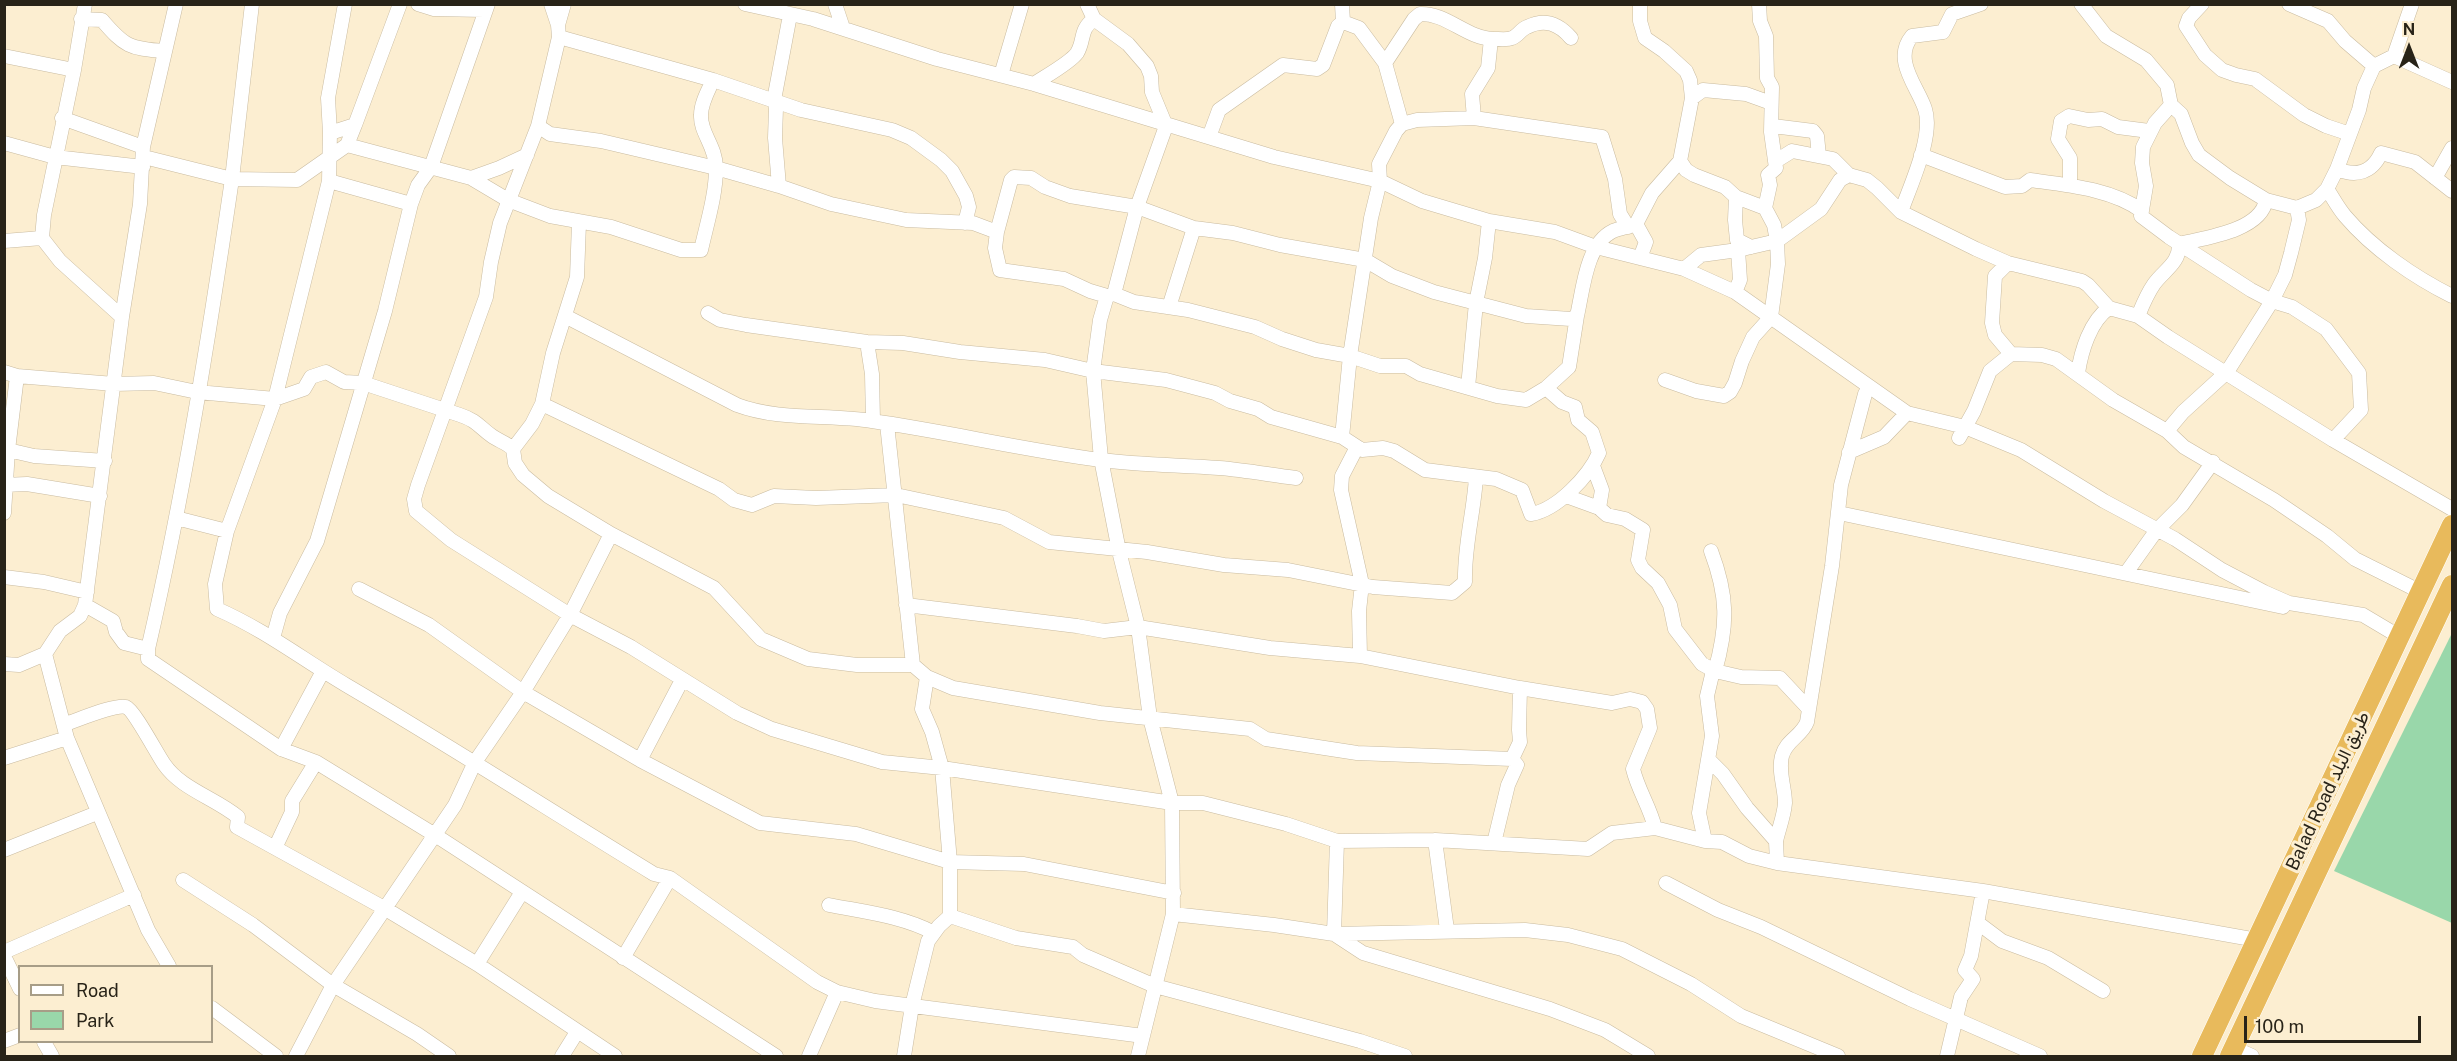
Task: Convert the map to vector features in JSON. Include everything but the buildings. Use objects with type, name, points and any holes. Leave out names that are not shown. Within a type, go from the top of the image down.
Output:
[{"type":"highway","name":"Balad Road طريق البلد","points":[[2202,1056],[2452,525]]},
{"type":"highway","name":"Balad Road طريق البلد","points":[[2239,1053],[2452,585]]},
{"type":"street","points":[[84,4],[74,70],[62,118],[44,215],[42,238],[60,261],[122,317]]},
{"type":"street","points":[[4,664],[19,665],[45,654],[60,631],[80,616],[86,598],[122,317],[138,216],[143,157],[164,51],[176,4]]},
{"type":"street","points":[[252,4],[232,179],[176,518],[148,649],[148,659],[281,749],[316,762],[435,835],[776,1056]]},
{"type":"street","points":[[345,4],[328,98],[331,156],[329,181],[275,399],[227,531],[215,584],[216,609],[250,623],[323,671],[475,762],[654,874],[670,878],[817,982],[837,992],[875,1001],[1143,1036]]},
{"type":"street","points":[[62,118],[143,157],[232,179],[297,180],[347,145],[400,4]]},
{"type":"street","points":[[273,638],[280,613],[317,541],[385,312],[411,204],[418,185],[431,167],[486,8],[434,9],[418,4]]},
{"type":"street","points":[[551,4],[559,31]]},
{"type":"street","points":[[564,4],[538,126],[508,200],[491,262],[486,297],[418,485],[414,499],[416,511],[451,540],[570,615],[631,647],[737,713],[772,729],[882,762],[942,768],[1172,803],[1203,803],[1286,824],[1337,841],[1435,840],[1588,849],[1612,833],[1655,828],[1705,841],[1722,842],[1749,856],[1777,863],[1983,891],[2257,940]]},
{"type":"street","points":[[745,4],[813,19],[937,59],[1034,84],[1274,158],[1380,181],[1422,201],[1489,221],[1555,232],[1596,247],[1684,269],[1735,292],[1800,340],[1907,413],[1962,433],[2021,450],[2156,531],[2175,539],[2222,570],[2264,592],[2289,603],[2363,615],[2400,637]]},
{"type":"street","points":[[835,4],[843,28]]},
{"type":"street","points":[[1001,75],[1022,4]]},
{"type":"street","points":[[1087,4],[1094,19],[1128,44],[1147,66],[1152,92],[1166,126],[1137,207],[1111,295],[1100,320],[1094,371],[1101,459],[1119,551],[1138,627],[1150,718],[1172,803],[1173,914],[1138,1056]]},
{"type":"street","points":[[1342,4],[1343,22]]},
{"type":"street","points":[[1577,316],[1558,319],[1526,316],[1434,292],[1392,276],[1365,260],[1280,245],[1233,233],[1194,228],[1137,207],[1070,196],[1045,188],[1030,178],[1014,177],[1011,180],[997,232],[995,248],[1000,270],[1064,279],[1090,291],[1255,327],[1294,343],[1350,356],[1380,366],[1406,366],[1420,374],[1497,396],[1526,400],[1546,388],[1569,368],[1577,316],[1588,269],[1596,247],[1612,231],[1632,226],[1652,193],[1680,161],[1692,98],[1690,80],[1686,71],[1646,38],[1640,21],[1640,4]]},
{"type":"street","points":[[1665,380],[1696,392],[1724,396],[1730,392],[1735,383],[1753,337],[1771,317],[1778,264],[1778,241],[1774,225],[1765,208],[1770,185],[1768,175],[1776,168],[1776,161],[1772,138],[1772,87],[1767,78],[1766,36],[1760,21],[1759,4]]},
{"type":"street","points":[[1901,212],[1921,155],[1927,119],[1925,108],[1913,87],[1906,66],[1907,45],[1912,36],[1943,32],[1952,14],[1981,4]]},
{"type":"street","points":[[2081,4],[2106,36],[2146,60],[2167,85],[2171,105],[2181,114],[2192,143],[2199,154],[2230,178],[2266,200],[2297,208],[2316,200],[2327,189],[2337,169],[2364,88],[2374,66],[2394,56],[2412,4]]},
{"type":"street","points":[[2202,4],[2188,18],[2186,26],[2205,55],[2222,70],[2255,78],[2304,115],[2350,134]]},
{"type":"street","points":[[2289,4],[2328,21],[2374,66]]},
{"type":"street","points":[[1385,63],[1414,19],[1426,9],[1472,34],[1491,39],[1512,38],[1526,27],[1549,22],[1562,27],[1571,38]]},
{"type":"street","points":[[779,186],[774,100],[790,15]]},
{"type":"street","points":[[81,19],[102,20],[120,41],[140,50],[164,51]]},
{"type":"street","points":[[1034,84],[1077,53],[1082,34],[1087,24],[1094,19]]},
{"type":"street","points":[[1343,22],[1359,28],[1385,63],[1402,124]]},
{"type":"street","points":[[1209,137],[1219,110],[1283,65],[1317,69],[1323,65],[1338,26],[1343,22]]},
{"type":"street","points":[[559,31],[801,110],[892,130],[911,138],[952,171],[966,196],[969,207],[965,223]]},
{"type":"street","points":[[1474,118],[1472,94],[1488,68],[1491,39]]},
{"type":"street","points":[[4,56],[74,70]]},
{"type":"street","points":[[2394,56],[2452,82]]},
{"type":"street","points":[[347,145],[471,178],[508,200],[550,216],[611,227],[681,250],[701,250],[713,197],[716,168],[714,148],[704,131],[701,116],[703,103],[712,80]]},
{"type":"street","points":[[1692,98],[1703,90],[1746,94],[1771,103]]},
{"type":"street","points":[[2171,105],[2149,131],[2143,147],[2142,163],[2146,186],[2141,216],[2179,244],[2272,301],[2292,307],[2326,329],[2359,373],[2361,410],[2333,440]]},
{"type":"street","points":[[2070,185],[2070,158],[2058,139],[2061,121],[2065,117],[2102,119],[2118,127],[2149,131]]},
{"type":"street","points":[[1342,437],[1350,356],[1371,218],[1380,181],[1379,164],[1402,124],[1417,120],[1474,118],[1602,137],[1615,179],[1620,214],[1646,243],[1640,258]]},
{"type":"street","points":[[330,133],[355,125]]},
{"type":"street","points":[[538,126],[550,134],[601,141],[716,168],[831,204],[897,219],[974,223],[997,232]]},
{"type":"street","points":[[1773,126],[1813,131],[1817,136],[1819,156]]},
{"type":"street","points":[[4,144],[55,157],[143,157]]},
{"type":"street","points":[[2434,178],[2452,148]]},
{"type":"street","points":[[1776,161],[1792,151],[1833,159],[1849,175],[1867,180],[1901,212],[2008,263],[2082,281],[2109,308],[2138,316],[2333,440],[2452,509]]},
{"type":"street","points":[[2337,169],[2348,174],[2359,173],[2376,163],[2381,153],[2415,162],[2452,191]]},
{"type":"street","points":[[471,178],[527,155]]},
{"type":"street","points":[[1921,155],[2005,187],[2022,186],[2031,180],[2070,185],[2130,202],[2142,211]]},
{"type":"street","points":[[1680,161],[1686,170],[1694,175],[1725,187],[1736,197],[1765,208]]},
{"type":"street","points":[[1684,269],[1701,255],[1778,241],[1821,209],[1840,180],[1849,175]]},
{"type":"street","points":[[329,181],[411,204]]},
{"type":"street","points":[[2327,189],[2343,214],[2363,236],[2398,262],[2452,296]]},
{"type":"street","points":[[1735,292],[1740,280],[1744,248],[1737,240],[1736,197]]},
{"type":"street","points":[[2179,244],[2240,228],[2253,220],[2265,207],[2266,200]]},
{"type":"street","points":[[2167,431],[2183,412],[2227,372],[2272,301],[2285,275],[2291,253],[2299,220],[2297,208]]},
{"type":"street","points":[[1468,387],[1476,303],[1485,258],[1489,221]]},
{"type":"street","points":[[513,449],[532,424],[542,404],[552,353],[577,277],[579,223]]},
{"type":"street","points":[[1169,307],[1194,228]]},
{"type":"street","points":[[4,241],[42,238]]},
{"type":"street","points":[[2138,316],[2146,296],[2156,281],[2176,261],[2179,244]]},
{"type":"street","points":[[2008,263],[1995,276],[1992,323],[1995,335],[2011,354]]},
{"type":"street","points":[[2078,373],[2082,350],[2102,312],[2109,308]]},
{"type":"street","points":[[708,314],[720,320],[746,325],[867,342],[903,343],[960,352],[1045,360],[1094,371],[1166,380],[1191,386],[1258,409],[1271,417],[1342,437],[1362,450],[1383,448],[1394,450],[1425,470],[1496,479],[1522,490],[1531,514],[1538,513],[1566,496],[1593,466],[1599,453],[1592,432],[1578,420],[1575,407],[1562,402],[1546,388]]},
{"type":"street","points":[[565,316],[745,408],[774,415],[873,421],[1035,450],[1101,459],[1146,465],[1220,468],[1296,478]]},
{"type":"street","points":[[867,342],[872,374],[873,421]]},
{"type":"street","points":[[1962,433],[1990,371],[2011,354],[2042,355],[2056,359],[2114,400],[2167,431],[2184,447],[2274,500],[2327,536],[2355,559],[2421,592]]},
{"type":"street","points":[[4,513],[11,374],[114,384],[154,383],[197,392],[275,399],[304,389],[311,377],[326,372],[344,382],[363,383],[475,420],[492,436],[506,442],[513,449],[515,463],[523,476],[548,496],[610,534],[714,588],[761,639],[795,654],[808,659],[857,665],[913,665],[927,677],[953,688],[1100,713],[1250,729],[1266,739],[1358,753],[1512,759],[1517,765],[1508,785],[1494,843]]},
{"type":"street","points":[[1777,863],[1776,841],[1785,802],[1781,759],[1786,746],[1806,727],[1808,708],[1815,684],[1841,485],[1865,394],[1869,387]]},
{"type":"street","points":[[542,404],[719,489],[734,500],[752,505],[774,496],[816,498],[896,495],[1004,518],[1048,542],[1119,551],[1147,552],[1224,565],[1288,570],[1362,584],[1452,593],[1465,582],[1466,549],[1476,477]]},
{"type":"street","points":[[1850,452],[1884,437],[1907,413]]},
{"type":"street","points":[[887,424],[913,665]]},
{"type":"street","points":[[1357,447],[1342,476],[1341,490],[1362,584],[1359,611],[1360,656]]},
{"type":"street","points":[[8,450],[34,456],[105,461]]},
{"type":"street","points":[[2126,573],[2156,531],[2182,506],[2213,462]]},
{"type":"street","points":[[1593,466],[1602,490],[1599,508]]},
{"type":"street","points":[[5,485],[27,484],[100,496]]},
{"type":"street","points":[[1566,496],[1599,508],[1607,515],[1625,519],[1643,530],[1638,560],[1642,568],[1658,583],[1670,605],[1675,629],[1702,664],[1715,671],[1741,677],[1780,678],[1808,708]]},
{"type":"street","points":[[1839,513],[2292,609],[2307,611],[2320,609]]},
{"type":"street","points":[[176,518],[227,531]]},
{"type":"street","points":[[296,1056],[333,985],[455,805],[475,762],[523,692],[570,615],[610,534]]},
{"type":"street","points":[[1705,841],[1699,813],[1712,736],[1707,696],[1724,641],[1726,618],[1719,576],[1711,551]]},
{"type":"street","points":[[4,577],[44,582],[86,598],[112,621],[124,643],[148,649]]},
{"type":"street","points":[[359,589],[429,625],[523,692],[640,760],[760,823],[856,834],[950,862],[1024,864],[1174,893]]},
{"type":"street","points":[[906,605],[1077,626],[1104,632],[1138,627],[1270,648],[1360,656],[1520,688],[1612,703],[1630,699],[1642,702],[1647,709],[1650,728],[1633,770],[1641,795],[1652,813],[1655,828]]},
{"type":"street","points":[[45,654],[66,731],[98,813],[148,930],[168,965]]},
{"type":"street","points":[[281,749],[323,671]]},
{"type":"street","points":[[904,1056],[912,1006],[928,941],[950,916],[950,862],[942,768],[932,732],[922,710],[927,677]]},
{"type":"street","points":[[640,760],[682,680]]},
{"type":"street","points":[[1512,759],[1521,742],[1520,688]]},
{"type":"street","points":[[4,759],[113,708],[124,706],[133,711],[140,727],[165,766],[197,792],[238,817],[237,827],[384,908],[477,964],[615,1056]]},
{"type":"street","points":[[1709,760],[1723,774],[1747,808],[1776,841]]},
{"type":"street","points":[[275,848],[292,812],[292,801],[316,762]]},
{"type":"street","points":[[4,850],[98,813]]},
{"type":"street","points":[[1435,840],[1447,930]]},
{"type":"street","points":[[1334,934],[1337,841]]},
{"type":"street","points":[[623,958],[670,878]]},
{"type":"street","points":[[183,880],[253,926],[333,985],[449,1056]]},
{"type":"street","points":[[1666,883],[1718,910],[1761,927],[2040,1056]]},
{"type":"street","points":[[1947,1056],[1961,997],[1973,979],[1965,970],[1971,956],[1983,891]]},
{"type":"street","points":[[477,964],[522,892]]},
{"type":"street","points":[[18,985],[4,954],[134,895]]},
{"type":"street","points":[[829,905],[918,924],[934,933]]},
{"type":"street","points":[[1173,914],[1334,934],[1389,935],[1447,930],[1525,930],[1568,935],[1623,949],[1691,984],[1741,1016],[1839,1056]]},
{"type":"street","points":[[950,916],[1016,938],[1073,947],[1083,955],[1155,986],[1360,1041],[1405,1056]]},
{"type":"street","points":[[1978,923],[2002,941],[2048,958],[2103,991]]},
{"type":"street","points":[[1334,934],[1363,953],[1550,1008],[1605,1030],[1648,1056]]},
{"type":"street","points":[[809,1056],[837,992]]},
{"type":"street","points":[[213,1009],[276,1056]]},
{"type":"street","points":[[562,1056],[577,1032]]},
{"type":"green space","points":[[2452,633],[2452,923],[2334,871]]}]
